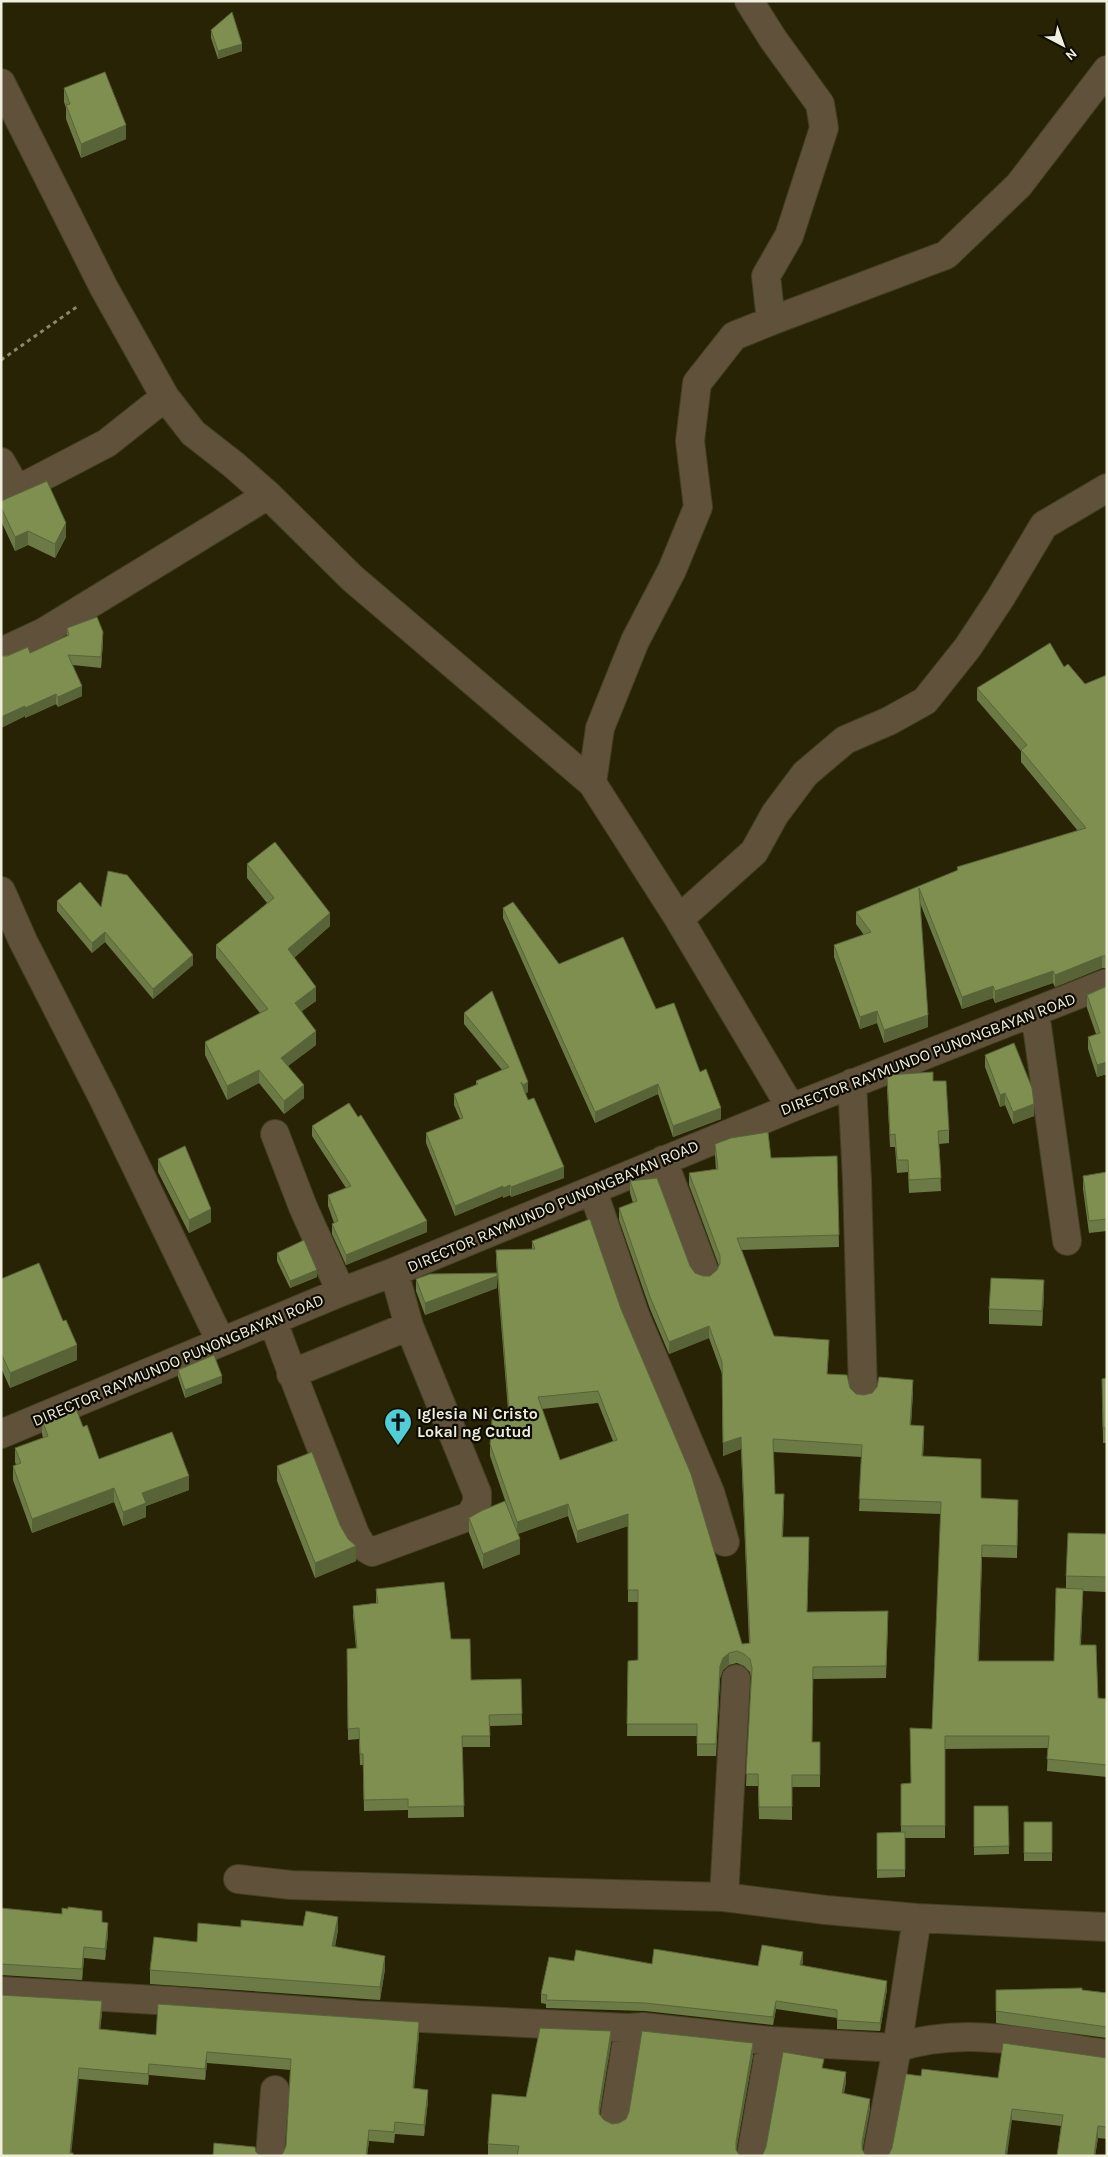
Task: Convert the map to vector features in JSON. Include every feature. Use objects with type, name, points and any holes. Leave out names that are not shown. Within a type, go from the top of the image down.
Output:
[{"type":"street","points":[[749,1],[773,39],[820,104],[824,128],[789,236],[766,276],[771,321]]},
{"type":"street","points":[[592,783],[600,728],[635,641],[672,570],[698,507],[690,441],[697,383],[734,336],[946,255],[1019,186],[1107,70]]},
{"type":"street","points":[[1,83],[104,288],[164,397],[193,433],[268,495],[352,578],[592,783],[678,920],[791,1108]]},
{"type":"street","points":[[1,462],[9,495],[107,443],[164,397]]},
{"type":"street","points":[[678,920],[754,852],[775,814],[805,774],[845,740],[889,721],[924,701],[968,647],[1001,597],[1044,525],[1107,488]]},
{"type":"street","points":[[1,652],[44,632],[268,495]]},
{"type":"street","points":[[1,891],[22,940],[222,1342]]},
{"type":"street","name":"DIRECTOR RAYMUNDO PUNONGBAYAN ROAD","points":[[1,1434],[341,1292],[593,1191],[663,1160],[852,1083],[1107,984]]},
{"type":"street","points":[[1035,1012],[1067,1241]]},
{"type":"street","points":[[852,1083],[857,1180],[863,1392]]},
{"type":"street","points":[[275,1134],[303,1206],[341,1292]]},
{"type":"street","points":[[663,1160],[705,1273]]},
{"type":"street","points":[[593,1191],[635,1315],[710,1492],[725,1542]]},
{"type":"street","points":[[273,1321],[291,1374],[318,1436],[355,1534],[362,1546],[372,1552],[470,1516],[477,1504],[478,1493],[409,1326],[394,1272]]},
{"type":"street","points":[[291,1374],[409,1326]]},
{"type":"street","points":[[724,1897],[736,1679]]},
{"type":"street","points":[[238,1879],[301,1886],[724,1897],[826,1910],[916,1918],[1107,1927]]},
{"type":"street","points":[[877,2156],[897,2048],[916,1918]]},
{"type":"street","points":[[1,1991],[173,2001],[358,2015],[629,2028],[642,2027],[771,2041],[897,2048],[920,2040],[966,2036],[1107,2054]]},
{"type":"street","points":[[614,2120],[629,2028]]},
{"type":"street","points":[[751,2156],[771,2041]]},
{"type":"street","points":[[270,2156],[276,2090]]},
{"type":"path","points":[[1,360],[104,288]]},
{"type":"building","points":[[232,12],[242,44],[218,51],[211,30]]},
{"type":"building","points":[[105,72],[126,125],[81,144],[66,105],[70,104],[64,88]]},
{"type":"building","points":[[47,481],[66,523],[55,544],[28,531],[15,537],[1,507],[1,501]]},
{"type":"building","points":[[97,617],[103,632],[101,657],[68,655],[82,686],[58,697],[56,694],[1,717],[1,656],[7,656],[28,647],[30,653],[69,635],[67,628]]},
{"type":"building","points":[[1050,643],[1064,667],[1068,664],[1085,684],[1107,675],[1107,956],[1102,956],[1055,975],[1053,971],[995,991],[993,986],[962,997],[919,888],[928,1015],[884,1030],[877,1011],[860,1017],[834,945],[871,932],[856,912],[958,870],[957,867],[1086,828],[1021,750],[1027,745],[977,688]]},
{"type":"building","points":[[275,842],[330,913],[288,949],[316,987],[295,1003],[316,1031],[281,1058],[304,1085],[284,1101],[259,1070],[227,1086],[205,1042],[268,1009],[216,945],[274,898],[247,864]]},
{"type":"building","points":[[108,871],[127,875],[193,955],[153,989],[105,932],[92,943],[57,901],[80,882],[101,907]]},
{"type":"building","points":[[513,902],[559,964],[623,937],[656,1009],[674,1003],[700,1072],[706,1069],[721,1108],[673,1126],[658,1084],[595,1112],[503,908]]},
{"type":"building","points":[[1107,986],[1107,1062],[1097,1065],[1088,1037],[1100,1033],[1087,995]]},
{"type":"building","points":[[492,991],[528,1082],[523,1085],[521,1082],[528,1100],[534,1098],[564,1167],[511,1187],[510,1185],[503,1188],[503,1186],[455,1206],[426,1133],[463,1118],[454,1094],[478,1084],[476,1081],[509,1067],[464,1013]]},
{"type":"building","points":[[1014,1043],[1032,1088],[1034,1104],[1013,1112],[1005,1093],[1000,1095],[985,1055]]},
{"type":"building","points":[[933,1072],[933,1081],[946,1081],[949,1130],[938,1131],[941,1178],[909,1180],[908,1160],[897,1160],[895,1134],[890,1135],[887,1075]]},
{"type":"building","points":[[349,1103],[358,1117],[361,1115],[427,1221],[346,1255],[332,1224],[338,1221],[328,1195],[351,1186],[312,1126]]},
{"type":"building","points":[[768,1132],[771,1158],[837,1156],[839,1235],[737,1238],[774,1336],[829,1340],[827,1374],[847,1375],[850,1388],[856,1394],[872,1393],[877,1387],[879,1377],[913,1380],[910,1425],[924,1426],[922,1456],[981,1459],[981,1498],[1018,1500],[1017,1546],[982,1545],[978,1661],[1054,1661],[1056,1588],[1083,1589],[1080,1645],[1096,1645],[1098,1698],[1107,1699],[1107,1765],[1047,1759],[1049,1736],[945,1736],[945,1826],[901,1826],[901,1784],[911,1783],[910,1728],[932,1729],[941,1502],[859,1499],[862,1445],[773,1439],[775,1494],[784,1494],[782,1537],[809,1537],[807,1612],[888,1611],[886,1666],[813,1667],[812,1742],[820,1742],[820,1775],[792,1775],[792,1807],[759,1807],[758,1774],[746,1774],[752,1668],[750,1659],[737,1651],[729,1653],[723,1658],[720,1666],[716,1744],[697,1744],[697,1724],[627,1724],[628,1661],[638,1660],[638,1590],[628,1590],[628,1514],[577,1531],[568,1504],[517,1522],[490,1444],[493,1408],[509,1410],[496,1250],[535,1249],[532,1241],[590,1219],[621,1309],[691,1474],[742,1644],[750,1643],[741,1437],[723,1443],[722,1362],[709,1326],[669,1342],[650,1297],[619,1208],[637,1201],[630,1181],[657,1178],[690,1266],[695,1273],[710,1276],[717,1270],[720,1256],[689,1173],[718,1169],[715,1144],[731,1138]],"holes":[[[598,1391],[617,1440],[560,1460],[538,1397]]]},
{"type":"building","points":[[185,1146],[211,1209],[189,1220],[158,1159]]},
{"type":"building","points":[[1107,1172],[1107,1219],[1089,1221],[1083,1176]]},
{"type":"building","points":[[304,1240],[317,1270],[290,1281],[277,1253]]},
{"type":"building","points":[[39,1263],[63,1321],[66,1320],[77,1345],[10,1373],[1,1353],[1,1279]]},
{"type":"building","points":[[497,1273],[497,1276],[425,1303],[416,1279],[430,1274]]},
{"type":"building","points":[[991,1278],[1044,1280],[1042,1311],[989,1309]]},
{"type":"building","points":[[214,1355],[222,1376],[185,1390],[178,1370]]},
{"type":"building","points":[[1107,1378],[1107,1428],[1103,1428],[1102,1379]]},
{"type":"building","points":[[75,1406],[83,1427],[87,1425],[99,1459],[172,1432],[189,1476],[142,1493],[146,1503],[123,1512],[114,1488],[32,1519],[13,1466],[21,1463],[15,1448],[48,1436],[42,1420]]},
{"type":"building","points":[[312,1452],[340,1525],[348,1539],[356,1546],[315,1563],[277,1466]]},
{"type":"building","points":[[505,1501],[520,1539],[483,1554],[469,1518]]},
{"type":"building","points":[[1068,1533],[1107,1534],[1107,1577],[1066,1576]]},
{"type":"building","points":[[444,1582],[451,1639],[470,1639],[471,1680],[521,1679],[522,1714],[489,1715],[490,1736],[462,1736],[464,1806],[408,1807],[408,1799],[364,1800],[363,1754],[360,1754],[359,1728],[348,1729],[347,1649],[357,1648],[353,1606],[378,1603],[376,1589]]},
{"type":"building","points":[[974,1806],[1008,1806],[1009,1846],[974,1847]]},
{"type":"building","points":[[1024,1822],[1052,1822],[1052,1853],[1024,1853]]},
{"type":"building","points":[[905,1832],[905,1870],[877,1870],[877,1833]]},
{"type":"building","points":[[68,1907],[102,1911],[102,1922],[108,1923],[105,1949],[84,1947],[82,1969],[1,1964],[1,1908],[62,1914],[62,1908],[68,1909]]},
{"type":"building","points":[[306,1911],[338,1917],[332,1946],[385,1956],[380,1987],[150,1970],[154,1937],[197,1942],[198,1923],[241,1927],[241,1920],[303,1926]]},
{"type":"building","points":[[762,1945],[803,1952],[800,1965],[887,1981],[880,2023],[837,2020],[837,2010],[776,2001],[773,2017],[645,2003],[546,2000],[547,1995],[541,1994],[549,1957],[574,1961],[576,1950],[652,1964],[654,1949],[758,1966]]},
{"type":"building","points":[[1082,1988],[1082,1990],[1107,1993],[1107,2027],[996,2011],[996,1990]]},
{"type":"building","points":[[1,1995],[102,2001],[99,2029],[156,2035],[158,2004],[419,2022],[413,2088],[428,2090],[424,2125],[395,2122],[394,2132],[369,2130],[366,2156],[280,2156],[286,2146],[291,2059],[207,2052],[205,2069],[149,2064],[148,2074],[79,2068],[70,2153],[73,2153],[73,2156],[1,2156]]},
{"type":"building","points":[[540,2028],[611,2031],[599,2114],[604,2120],[612,2124],[626,2119],[629,2112],[642,2031],[753,2043],[736,2142],[736,2150],[740,2156],[517,2156],[519,2146],[488,2144],[492,2094],[526,2097]]},
{"type":"building","points":[[1003,2043],[1107,2058],[1107,2127],[1098,2126],[1094,2156],[1057,2156],[1063,2115],[1012,2109],[1005,2156],[888,2156],[892,2148],[906,2074],[921,2076],[922,2069],[998,2078]]},
{"type":"building","points":[[783,2052],[824,2059],[822,2068],[846,2072],[842,2093],[870,2099],[862,2142],[862,2149],[866,2156],[762,2156],[766,2147]]},
{"type":"building","points":[[214,2143],[255,2147],[256,2152],[260,2156],[213,2156]]},
{"type":"place","name":"Iglesia Ni Cristo Lokal ng Cutud","points":[[398,1446]]}]
